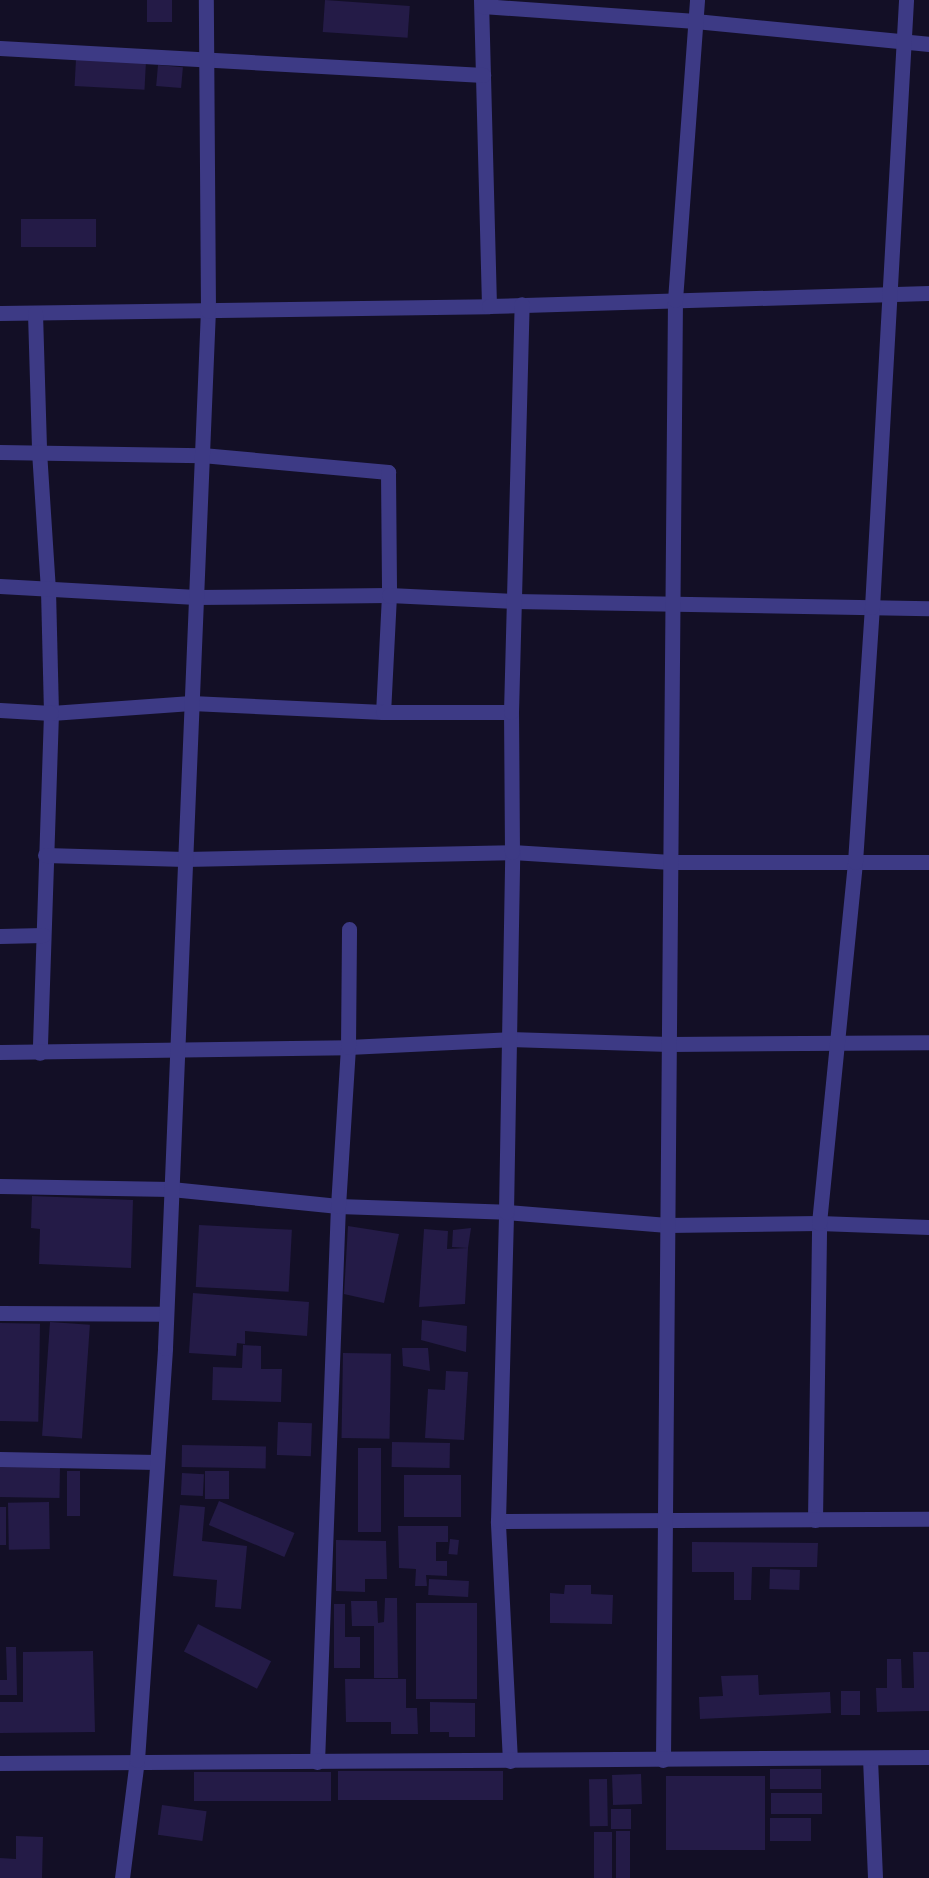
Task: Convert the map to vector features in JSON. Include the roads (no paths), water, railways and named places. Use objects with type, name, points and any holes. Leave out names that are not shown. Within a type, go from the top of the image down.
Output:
[{"type":"street","points":[[122,1878],[137,1760],[166,1314],[208,311],[206,0]]},
{"type":"street","points":[[663,1760],[675,300],[697,0]]},
{"type":"street","points":[[815,1520],[819,1223],[855,862],[872,607],[906,0]]},
{"type":"street","points":[[489,306],[482,3],[929,44]]},
{"type":"street","points":[[0,48],[483,75]]},
{"type":"street","points":[[0,313],[489,306],[929,293]]},
{"type":"street","points":[[510,1761],[498,1521],[512,852],[511,712],[522,304]]},
{"type":"street","points":[[35,313],[39,451],[48,590],[51,713],[40,1053]]},
{"type":"street","points":[[0,452],[202,455],[387,472],[389,595],[383,712]]},
{"type":"street","points":[[0,586],[196,597],[389,595],[514,601],[929,608]]},
{"type":"street","points":[[0,710],[51,713],[191,703],[383,712],[511,712]]},
{"type":"street","points":[[45,855],[185,859],[512,852],[671,862],[929,862]]},
{"type":"street","points":[[317,1762],[338,1206],[348,1047],[349,929]]},
{"type":"street","points":[[0,936],[43,935]]},
{"type":"street","points":[[0,1052],[348,1047],[508,1039],[669,1044],[929,1042]]},
{"type":"street","points":[[0,1186],[171,1190],[338,1206],[506,1212],[668,1225],[819,1223],[929,1227]]},
{"type":"street","points":[[0,1313],[166,1314]]},
{"type":"street","points":[[0,1459],[157,1462]]},
{"type":"street","points":[[498,1521],[929,1519]]},
{"type":"street","points":[[0,1763],[137,1760],[317,1762],[929,1757]]},
{"type":"street","points":[[870,1758],[875,1878]]}]
